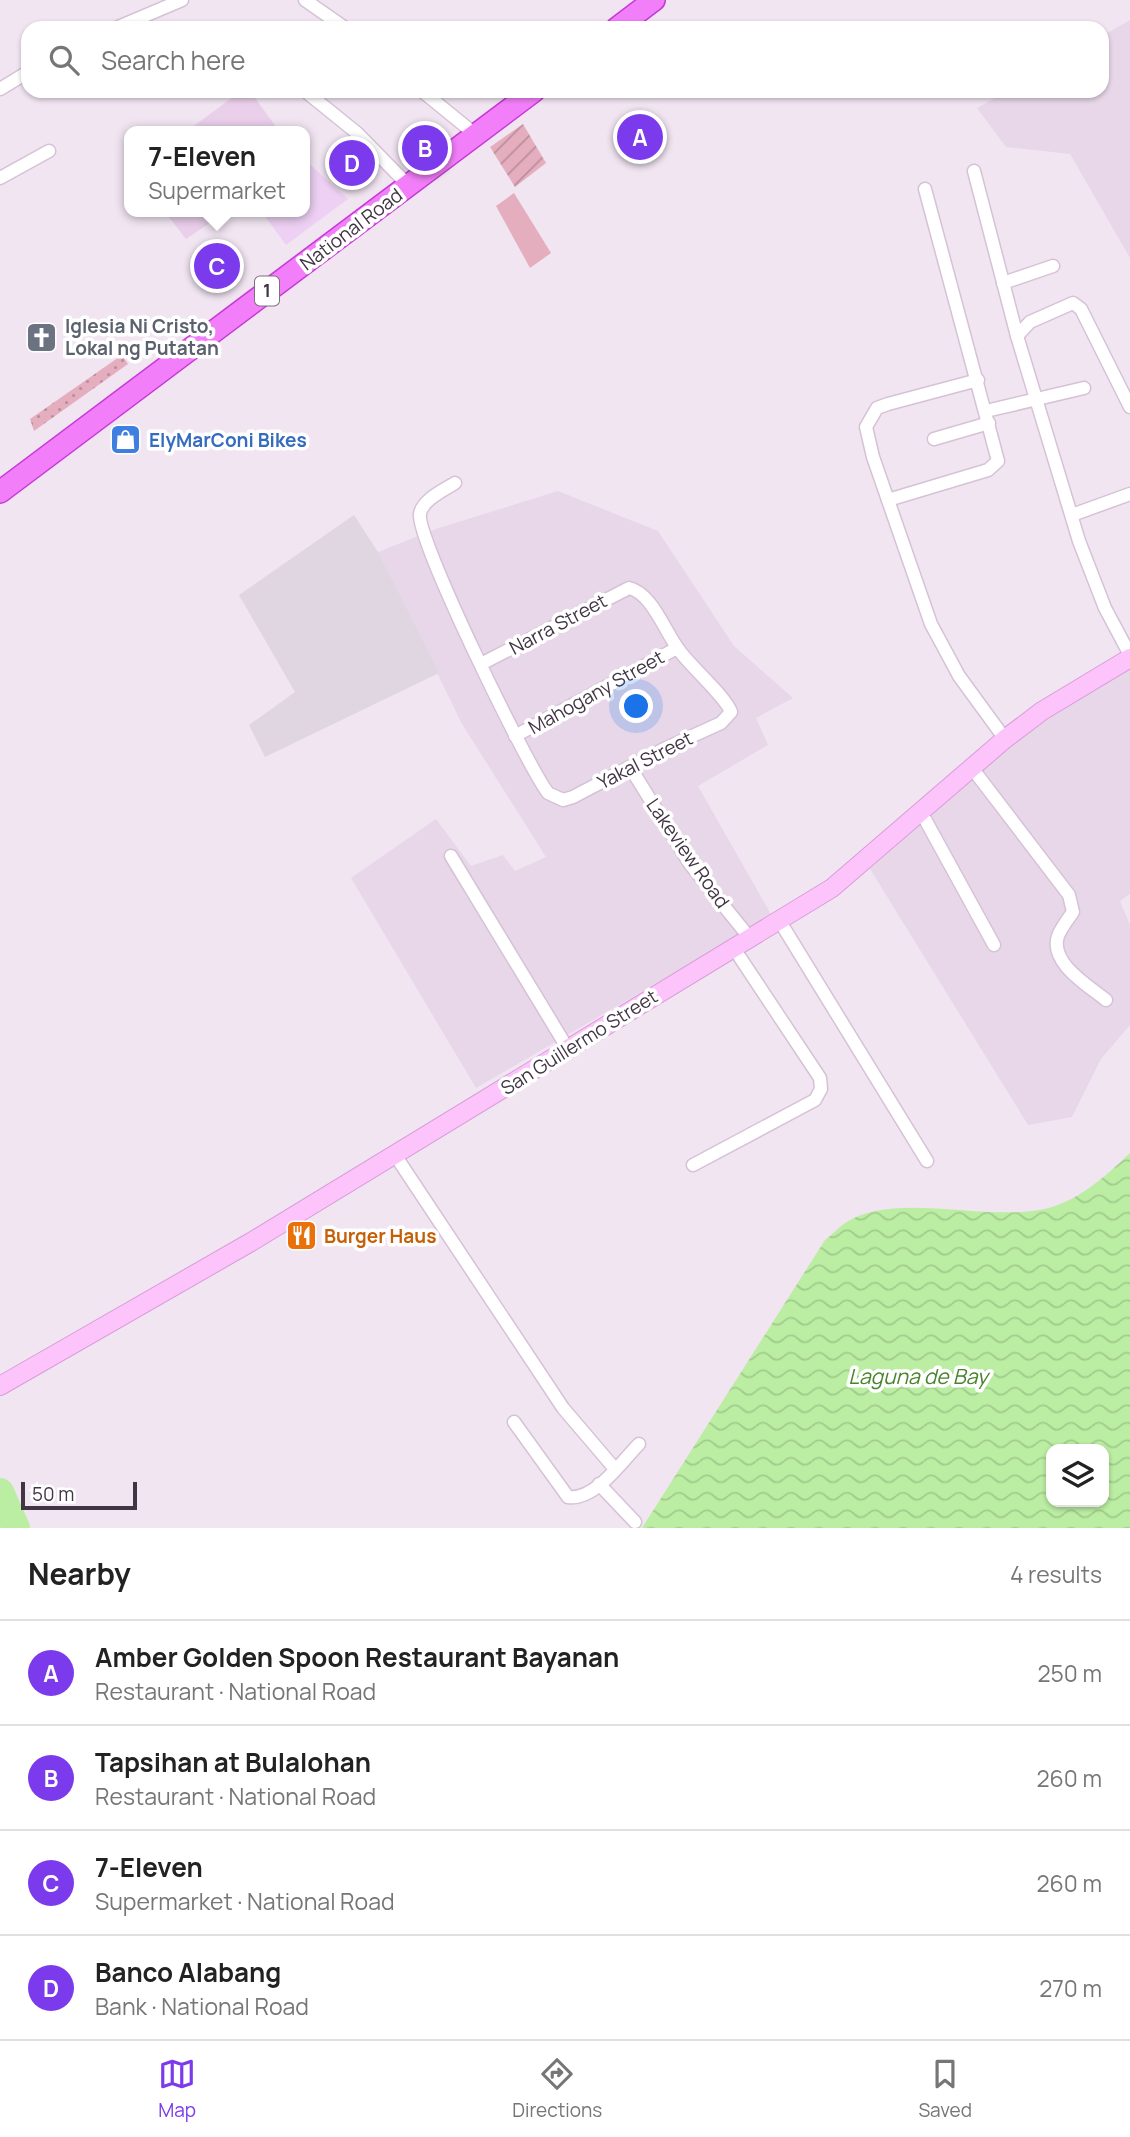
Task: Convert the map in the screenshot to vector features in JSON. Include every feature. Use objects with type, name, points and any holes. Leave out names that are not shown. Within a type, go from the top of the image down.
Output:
[{"type":"highway","points":[[626,21],[654,0]]},
{"type":"highway","name":"National Road","points":[[3,484],[525,98]]},
{"type":"main road","name":"San Guillermo Street","points":[[0,1386],[239,1249],[832,888],[1042,711],[1130,656]]},
{"type":"street","points":[[133,21],[183,0]]},
{"type":"street","points":[[305,0],[335,21]]},
{"type":"street","points":[[0,89],[21,76]]},
{"type":"street","points":[[313,98],[357,134],[408,186]]},
{"type":"street","points":[[431,98],[476,135]]},
{"type":"street","points":[[0,178],[49,151]]},
{"type":"street","points":[[974,172],[1017,337],[1072,515],[1093,580],[1130,656]]},
{"type":"street","points":[[888,500],[996,465],[998,457],[925,189]]},
{"type":"street","points":[[1003,284],[1053,266]]},
{"type":"street","points":[[1017,337],[1030,322],[1073,303],[1081,309],[1130,407]]},
{"type":"street","points":[[978,380],[888,404],[870,417],[867,437],[920,594],[945,653],[1005,740]]},
{"type":"street","points":[[934,439],[1038,399],[1084,388]]},
{"type":"street","points":[[455,483],[426,503],[420,515],[421,524],[515,736]]},
{"type":"street","points":[[1072,515],[1130,494]]},
{"type":"street","name":"Narra Street","points":[[481,664],[622,590],[636,590],[646,599],[677,648]]},
{"type":"street","name":"Yakal Street","points":[[515,736],[541,784],[555,798],[573,797],[721,723],[731,712],[724,699],[697,674],[677,648]]},
{"type":"street","name":"Mahogany Street","points":[[515,736],[677,648]]},
{"type":"street","name":"Lakeview Road","points":[[630,767],[690,863],[749,937]]},
{"type":"street","points":[[972,768],[1069,895],[1073,912],[1059,936],[1060,956],[1068,968],[1106,1000]]},
{"type":"street","points":[[921,813],[994,946]]},
{"type":"street","points":[[451,856],[568,1049]]},
{"type":"street","points":[[779,920],[927,1161]]},
{"type":"street","points":[[694,1165],[815,1100],[821,1089],[820,1078],[733,947]]},
{"type":"street","points":[[395,1155],[557,1399],[587,1439],[615,1469]]},
{"type":"street","points":[[514,1422],[568,1497],[576,1498],[599,1484],[639,1444]]},
{"type":"street","points":[[599,1484],[635,1522]]},
{"type":"shaded area","points":[[1130,20],[1130,258],[1070,154],[1006,147],[977,108],[995,98],[1109,98],[1109,32]]},
{"type":"shaded area","points":[[232,98],[255,98],[275,126],[194,126]]},
{"type":"shaded area","points":[[523,124],[546,163],[515,187],[490,147]]},
{"type":"shaded area","points":[[310,165],[348,199],[286,245],[266,217],[310,217]]},
{"type":"shaded area","points":[[514,193],[551,253],[530,268],[496,206]]},
{"type":"shaded area","points":[[169,217],[219,217],[186,239]]},
{"type":"shaded area","points":[[122,355],[128,364],[34,431],[30,419]]},
{"type":"shaded area","points":[[558,491],[658,531],[734,646],[793,698],[756,718],[768,745],[698,786],[772,916],[476,1088],[351,878],[436,819],[471,866],[503,855],[515,871],[546,857],[462,724],[378,552],[436,529]]},
{"type":"shaded area","points":[[354,515],[378,552],[439,673],[265,757],[249,725],[295,692],[239,595]]},
{"type":"shaded area","points":[[1130,664],[1130,894],[1120,901],[1130,925],[1130,1025],[1101,1059],[1072,1117],[1028,1125],[870,869],[1056,707]]},
{"type":"water","name":"Laguna de Bay","points":[[1130,1153],[1130,1528],[642,1528],[825,1240],[842,1225],[866,1213],[890,1209],[1002,1212],[1052,1207],[1084,1191]]},
{"type":"waterway","points":[[0,1492],[16,1528]]},
{"type":"place","name":"Amber Golden Spoon Restaurant Bayanan","points":[[640,137]]},
{"type":"place","name":"Tapsihan at Bulalohan","points":[[425,148]]},
{"type":"place","name":"Banco Alabang","points":[[352,163]]},
{"type":"place","name":"7-Eleven","points":[[217,266]]},
{"type":"place","name":"Iglesia Ni Cristo, Lokal ng Putatan","points":[[42,337]]},
{"type":"place","name":"ElyMarConi Bikes","points":[[126,440]]},
{"type":"place","name":"Burger Haus","points":[[301,1236]]}]
